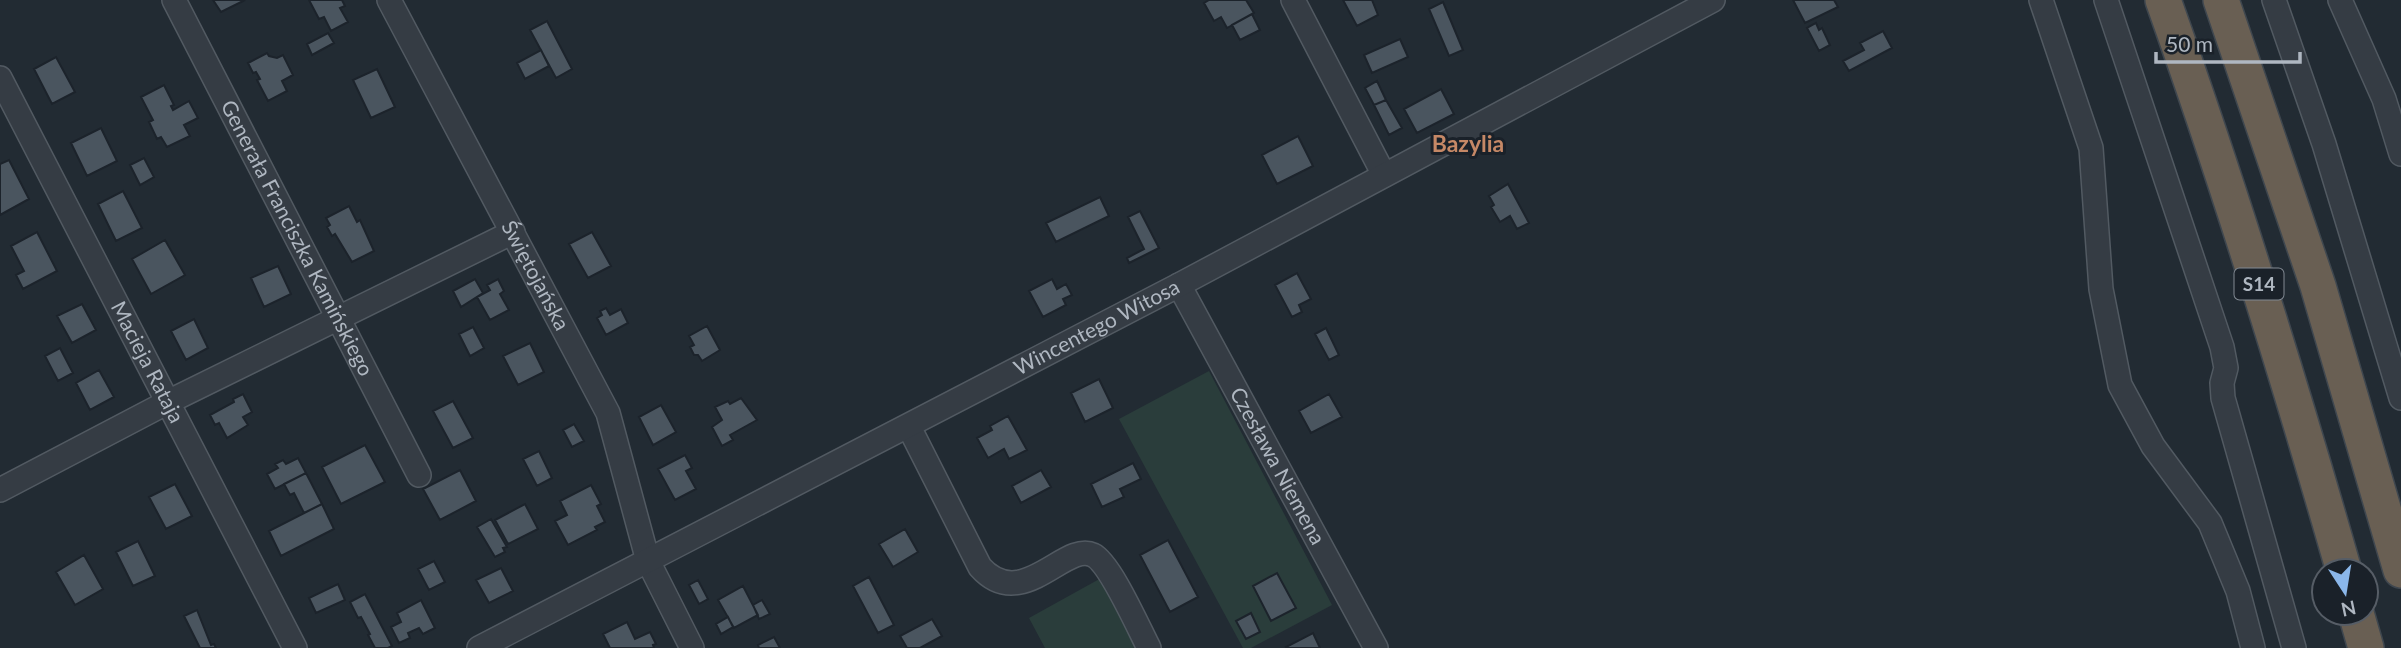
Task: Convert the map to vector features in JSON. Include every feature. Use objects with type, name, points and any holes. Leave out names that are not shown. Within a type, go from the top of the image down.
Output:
[{"type":"highway","name":"S14","points":[[2163,0],[2247,245],[2340,557]]},
{"type":"highway","name":"S14","points":[[2221,0],[2318,286],[2401,570]]},
{"type":"highway","points":[[2360,627],[2366,648]]},
{"type":"street","name":"Generała Franciszka Kamińskiego","points":[[174,0],[419,475]]},
{"type":"street","name":"Świętojańska","points":[[390,0],[608,413],[648,561],[692,648]]},
{"type":"street","points":[[1293,0],[1384,175]]},
{"type":"street","name":"Wincentego Witosa","points":[[479,648],[1180,285],[1713,0]]},
{"type":"street","points":[[2041,0],[2091,148],[2101,289],[2120,385],[2153,446],[2210,523],[2238,591],[2253,648]]},
{"type":"street","points":[[2106,0],[2222,346],[2226,368],[2222,398],[2294,648]]},
{"type":"street","points":[[2274,0],[2324,144],[2401,398]]},
{"type":"street","points":[[2340,0],[2384,99],[2401,154]]},
{"type":"street","name":"Macieja Rataja","points":[[0,78],[295,648]]},
{"type":"street","points":[[0,490],[166,403],[513,232]]},
{"type":"street","name":"Czesława Niemena","points":[[1180,285],[1376,648]]},
{"type":"street","points":[[909,426],[980,567],[988,576],[1014,583],[1030,579],[1081,554],[1093,555],[1114,580],[1149,648]]},
{"type":"green space","points":[[1209,371],[1332,605],[1251,648],[1243,648],[1119,419]]},
{"type":"green space","points":[[1103,577],[1140,648],[1045,648],[1029,618]]},
{"type":"building","points":[[213,0],[245,0],[221,12]]},
{"type":"building","points":[[309,0],[342,0],[345,6],[340,8],[348,22],[331,31],[324,17],[319,19]]},
{"type":"building","points":[[1209,0],[1246,0],[1254,13],[1227,28],[1221,17],[1214,21],[1204,3]]},
{"type":"building","points":[[1343,0],[1372,0],[1378,15],[1357,26]]},
{"type":"building","points":[[1793,0],[1834,0],[1838,7],[1805,23]]},
{"type":"building","points":[[1443,2],[1463,50],[1449,56],[1429,9]]},
{"type":"building","points":[[1252,14],[1260,30],[1240,40],[1232,25]]},
{"type":"building","points":[[547,21],[572,69],[556,78],[530,30]]},
{"type":"building","points":[[1816,23],[1819,30],[1822,28],[1830,45],[1819,51],[1807,28]]},
{"type":"building","points":[[1883,31],[1892,48],[1849,71],[1843,61],[1864,50],[1860,43]]},
{"type":"building","points":[[328,33],[334,43],[312,55],[307,44]]},
{"type":"building","points":[[1400,39],[1408,57],[1372,73],[1364,55]]},
{"type":"building","points":[[541,50],[549,66],[525,79],[517,63]]},
{"type":"building","points":[[267,53],[277,58],[283,55],[293,75],[282,81],[287,91],[268,101],[257,80],[260,79],[248,63]]},
{"type":"building","points":[[56,57],[75,92],[52,104],[34,69]]},
{"type":"building","points":[[377,69],[395,107],[371,118],[353,80]]},
{"type":"building","points":[[1377,81],[1386,100],[1374,105],[1365,88]]},
{"type":"building","points":[[164,85],[174,105],[171,106],[173,110],[189,101],[198,118],[184,125],[190,136],[167,147],[161,137],[157,139],[149,122],[153,120],[141,97]]},
{"type":"building","points":[[1441,89],[1454,114],[1417,133],[1404,109]]},
{"type":"building","points":[[1386,100],[1402,128],[1389,135],[1374,105]]},
{"type":"building","points":[[101,128],[117,161],[87,176],[71,143]]},
{"type":"building","points":[[1298,136],[1313,166],[1277,184],[1262,155]]},
{"type":"building","points":[[144,158],[154,177],[140,185],[130,165]]},
{"type":"building","points":[[9,160],[29,199],[0,215],[0,164]]},
{"type":"building","points":[[1508,184],[1529,223],[1517,229],[1510,216],[1500,222],[1491,207],[1494,205],[1489,196]]},
{"type":"building","points":[[123,191],[142,228],[116,241],[98,204]]},
{"type":"building","points":[[1100,197],[1109,216],[1056,242],[1046,223]]},
{"type":"building","points":[[349,206],[357,222],[360,220],[374,251],[352,262],[335,234],[332,236],[326,218]]},
{"type":"building","points":[[1140,211],[1159,248],[1129,263],[1127,258],[1144,249],[1128,217]]},
{"type":"building","points":[[37,232],[57,271],[23,289],[16,275],[24,271],[11,246]]},
{"type":"building","points":[[592,232],[611,266],[588,278],[569,244]]},
{"type":"building","points":[[165,240],[185,275],[151,294],[132,259]]},
{"type":"building","points":[[278,266],[291,294],[264,307],[251,278]]},
{"type":"building","points":[[1297,273],[1311,299],[1299,305],[1302,312],[1292,317],[1275,285]]},
{"type":"building","points":[[475,279],[483,293],[461,307],[453,291]]},
{"type":"building","points":[[498,279],[504,291],[500,294],[509,310],[490,320],[477,297],[490,290],[487,285]]},
{"type":"building","points":[[1052,279],[1057,289],[1066,284],[1072,295],[1063,299],[1066,305],[1043,317],[1029,291]]},
{"type":"building","points":[[82,304],[96,330],[72,343],[57,316]]},
{"type":"building","points":[[606,308],[610,315],[621,309],[628,323],[606,335],[597,318],[602,315],[600,311]]},
{"type":"building","points":[[194,319],[208,348],[186,360],[171,331]]},
{"type":"building","points":[[707,326],[720,350],[702,361],[698,355],[694,355],[690,347],[694,345],[689,336]]},
{"type":"building","points":[[473,327],[484,348],[470,356],[459,334]]},
{"type":"building","points":[[1326,328],[1339,355],[1329,360],[1315,334]]},
{"type":"building","points":[[530,343],[544,372],[518,385],[503,356]]},
{"type":"building","points":[[60,348],[73,373],[58,381],[45,356]]},
{"type":"building","points":[[99,370],[114,397],[90,410],[76,383]]},
{"type":"building","points":[[1099,379],[1113,408],[1085,422],[1071,393]]},
{"type":"building","points":[[243,394],[252,412],[243,417],[248,425],[227,438],[219,423],[215,425],[210,415]]},
{"type":"building","points":[[1329,394],[1342,417],[1311,433],[1299,411]]},
{"type":"building","points":[[741,398],[757,420],[730,435],[733,440],[722,446],[712,427],[722,420],[715,407]]},
{"type":"building","points":[[453,401],[473,438],[453,448],[433,411]]},
{"type":"building","points":[[661,405],[676,432],[653,445],[639,417]]},
{"type":"building","points":[[1008,416],[1027,450],[1009,459],[1004,449],[988,458],[977,438],[992,430],[990,426]]},
{"type":"building","points":[[574,424],[584,441],[572,447],[563,430]]},
{"type":"building","points":[[365,445],[385,482],[341,504],[322,467]]},
{"type":"building","points":[[539,451],[552,478],[537,486],[523,459]]},
{"type":"building","points":[[685,455],[692,468],[686,471],[696,489],[675,500],[658,469]]},
{"type":"building","points":[[298,458],[306,473],[275,489],[267,474],[278,468],[275,464],[283,460],[286,464]]},
{"type":"building","points":[[1133,463],[1141,479],[1120,489],[1124,497],[1102,507],[1091,484]]},
{"type":"building","points":[[460,470],[476,501],[440,520],[423,489]]},
{"type":"building","points":[[1041,470],[1051,487],[1021,503],[1012,486]]},
{"type":"building","points":[[306,473],[322,504],[304,513],[294,493],[290,495],[284,484]]},
{"type":"building","points":[[175,484],[192,516],[166,529],[149,497]]},
{"type":"building","points":[[591,485],[601,504],[597,506],[605,522],[595,527],[597,530],[568,545],[555,521],[567,515],[560,501]]},
{"type":"building","points":[[322,504],[334,529],[281,556],[269,531]]},
{"type":"building","points":[[525,504],[538,529],[508,544],[495,520]]},
{"type":"building","points":[[491,519],[507,547],[503,548],[505,552],[495,557],[477,527]]},
{"type":"building","points":[[905,529],[918,552],[893,567],[879,544]]},
{"type":"building","points":[[1168,540],[1198,597],[1170,612],[1140,555]]},
{"type":"building","points":[[138,541],[155,576],[133,586],[116,552]]},
{"type":"building","points":[[84,555],[103,589],[75,605],[56,572]]},
{"type":"building","points":[[434,561],[445,582],[429,590],[418,569]]},
{"type":"building","points":[[501,568],[513,591],[489,603],[476,580]]},
{"type":"building","points":[[1277,573],[1296,608],[1271,621],[1253,586]]},
{"type":"building","points":[[869,577],[894,625],[878,633],[853,586]]},
{"type":"building","points":[[698,580],[708,599],[699,604],[689,585]]},
{"type":"building","points":[[338,584],[345,600],[316,613],[309,598]]},
{"type":"building","points":[[743,586],[758,615],[734,628],[718,600]]},
{"type":"building","points":[[365,594],[392,646],[388,648],[375,648],[361,617],[358,618],[350,602]]},
{"type":"building","points":[[421,600],[435,628],[423,634],[419,628],[408,633],[410,638],[399,643],[391,627],[401,622],[397,613]]},
{"type":"building","points":[[762,600],[770,614],[759,619],[753,605]]},
{"type":"building","points":[[197,610],[211,645],[214,644],[216,648],[200,648],[184,616]]},
{"type":"building","points":[[1251,613],[1260,632],[1246,639],[1236,621]]},
{"type":"building","points":[[728,617],[733,627],[721,634],[716,624]]},
{"type":"building","points":[[932,619],[942,636],[920,648],[907,648],[900,636]]},
{"type":"building","points":[[627,622],[635,639],[650,632],[656,644],[653,645],[654,648],[610,648],[603,634]]},
{"type":"building","points":[[1313,633],[1320,648],[1286,647]]},
{"type":"building","points":[[774,637],[780,648],[759,648],[758,645]]},
{"type":"district","name":"Bazylia","points":[[1468,144]]}]
